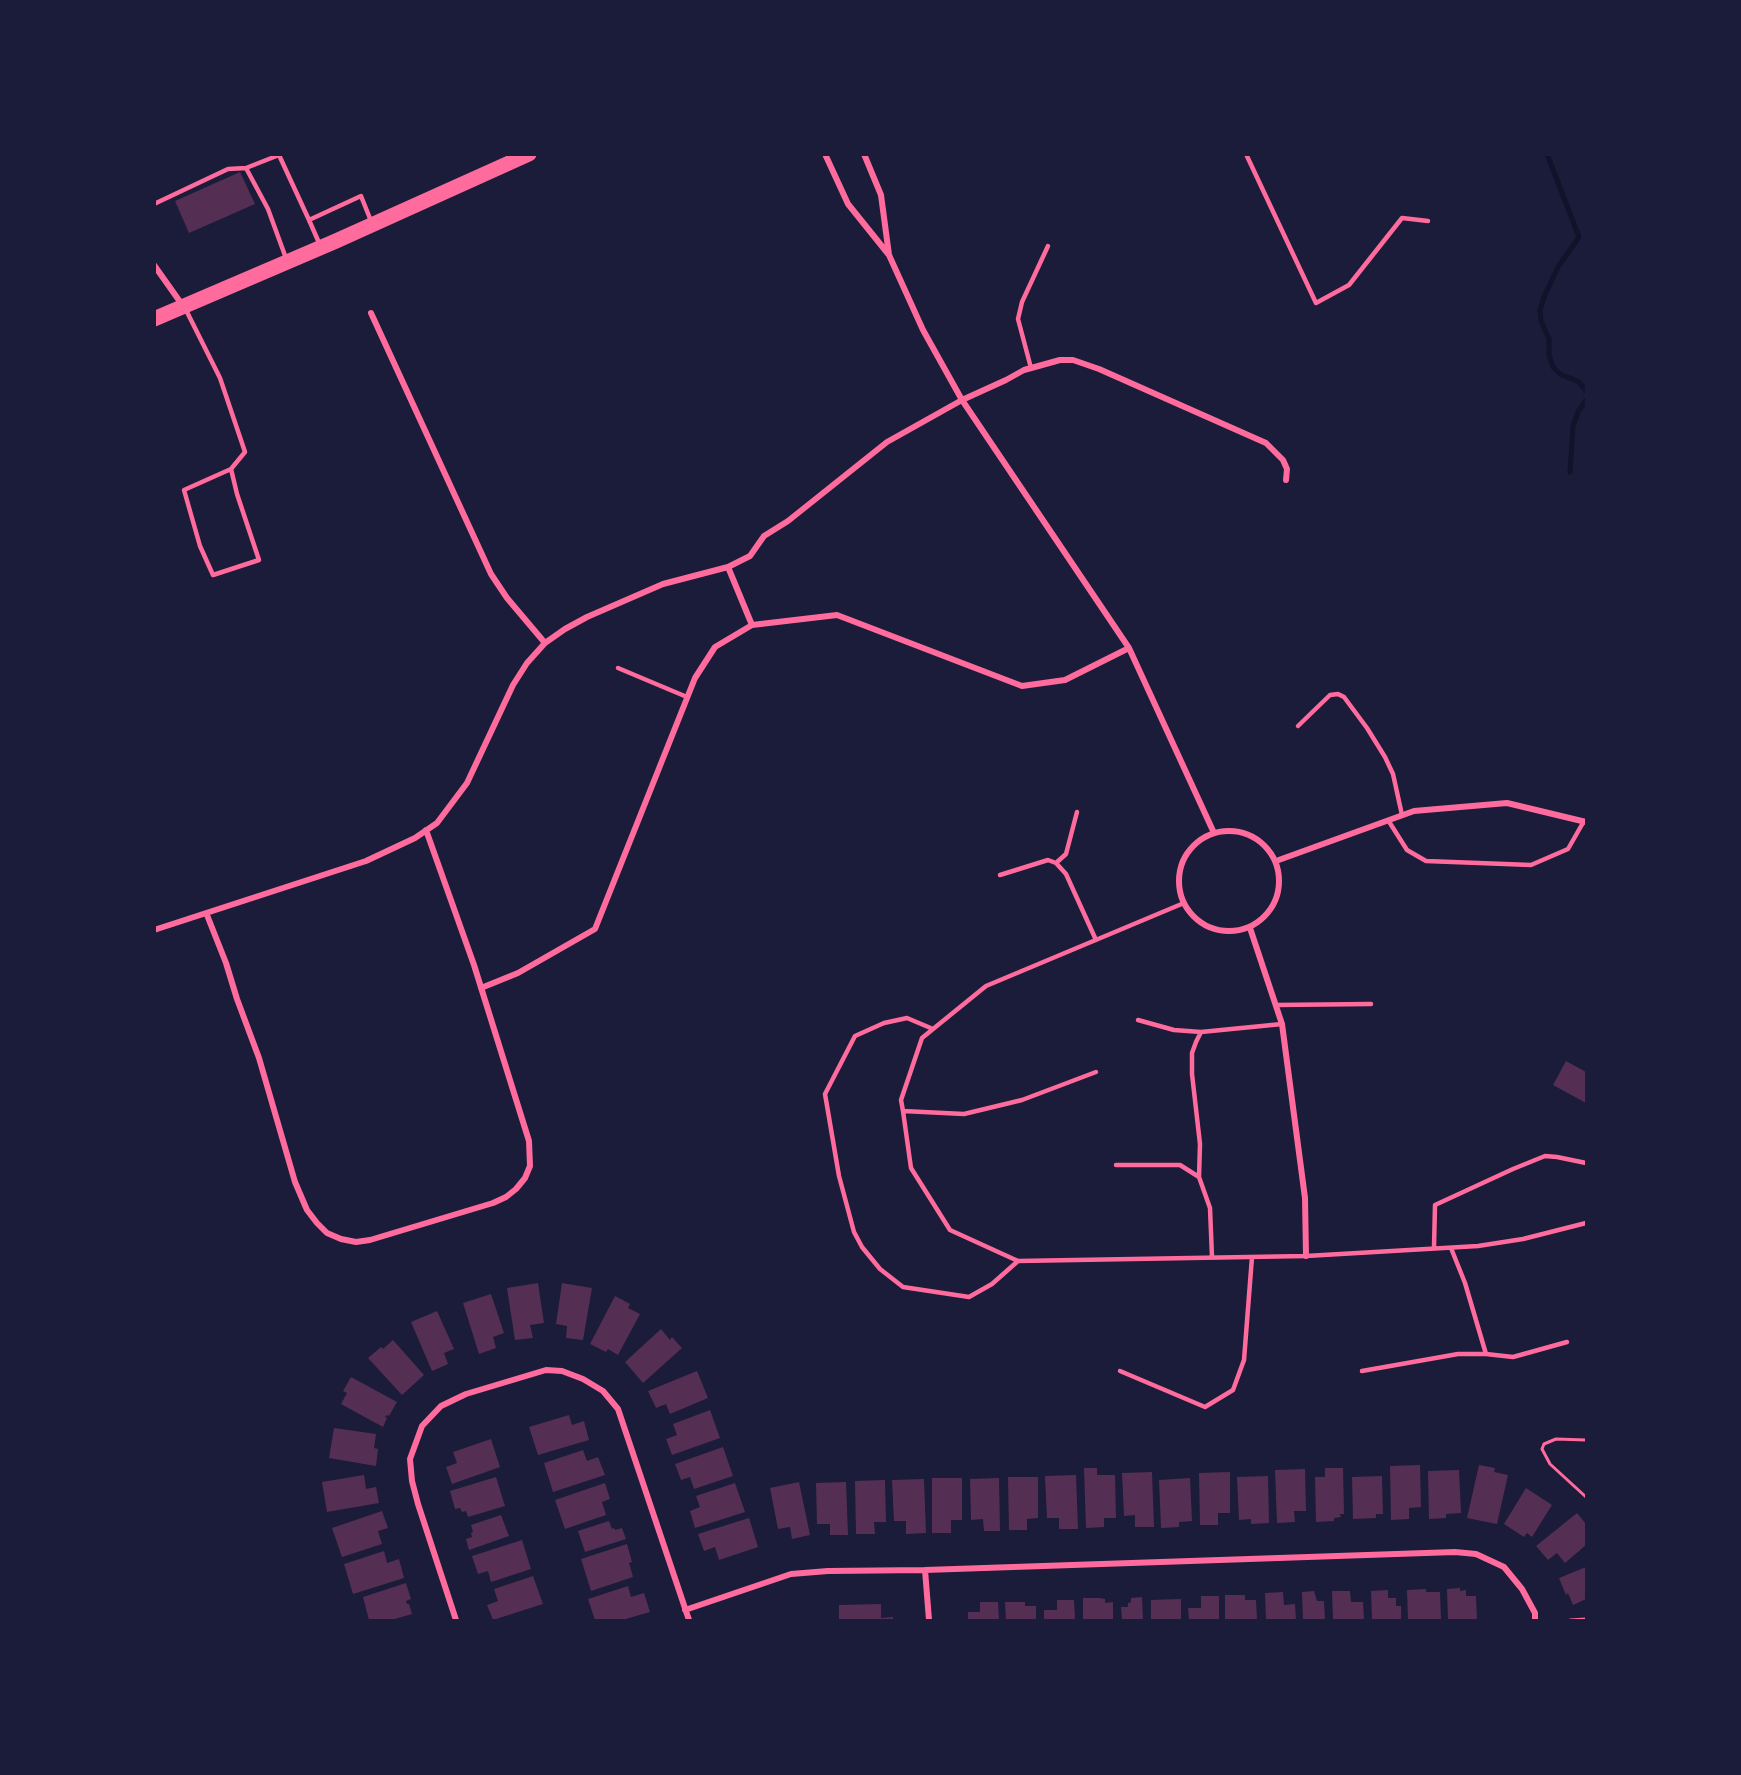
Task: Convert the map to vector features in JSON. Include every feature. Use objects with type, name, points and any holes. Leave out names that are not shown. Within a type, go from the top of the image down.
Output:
[{"type":"main road","points":[[154,319],[529,154]]},
{"type":"street","points":[[825,154],[848,204],[890,255]]},
{"type":"street","points":[[864,154],[881,195],[890,255],[923,330],[962,400],[1130,648],[1214,833]]},
{"type":"street","points":[[154,265],[183,306]]},
{"type":"street","points":[[371,313],[490,574],[545,643]]},
{"type":"street","points":[[154,930],[207,915],[366,861],[391,851],[437,823],[468,783],[513,685],[527,663],[545,643],[587,617],[663,584],[728,567],[750,556],[764,536],[788,521],[872,452],[906,430],[962,400],[1031,368],[1060,360],[1073,360],[1228,425],[1255,437],[1276,451],[1287,469],[1286,480]]},
{"type":"street","points":[[728,567],[752,625]]},
{"type":"street","points":[[481,988],[518,973],[594,929],[695,678],[714,647],[752,625],[837,615],[1022,686],[1065,680],[1130,648]]},
{"type":"street","points":[[1276,861],[1414,811],[1507,803],[1586,822]]},
{"type":"street","points":[[207,915],[259,1058],[295,1182],[307,1210],[316,1223],[327,1233],[340,1239],[356,1242],[370,1240],[493,1203],[511,1193],[525,1178],[530,1166],[530,1142],[481,988],[426,830]]},
{"type":"street","points":[[1233,831],[1251,835],[1265,846],[1276,861],[1280,887],[1270,912],[1250,928],[1231,932],[1212,929],[1195,919],[1184,903],[1179,882],[1183,861],[1196,844],[1214,833],[1233,831]]},
{"type":"street","points":[[1250,928],[1282,1024],[1305,1198],[1306,1256]]},
{"type":"street","points":[[456,1620],[418,1504],[412,1481],[410,1459],[422,1426],[441,1406],[466,1394],[546,1370],[562,1371],[584,1379],[603,1392],[618,1409],[689,1620]]},
{"type":"street","points":[[685,1610],[791,1574],[828,1571],[925,1570],[1443,1553],[1476,1554],[1504,1567],[1522,1589],[1535,1613],[1535,1620]]},
{"type":"street","points":[[925,1570],[929,1620]]},
{"type":"lane","points":[[1246,154],[1316,303],[1349,285],[1402,218],[1428,221]]},
{"type":"lane","points":[[154,204],[228,169],[246,168],[279,155],[322,247]]},
{"type":"lane","points":[[246,168],[268,209],[288,262]]},
{"type":"lane","points":[[309,220],[361,196],[372,224]]},
{"type":"lane","points":[[1031,368],[1018,319],[1022,302],[1048,246]]},
{"type":"lane","points":[[183,306],[220,378],[245,452],[231,469],[184,490],[200,546],[213,575],[258,560],[231,469]]},
{"type":"lane","points":[[618,668],[687,697]]},
{"type":"lane","points":[[1298,726],[1330,695],[1338,694],[1344,697],[1367,728],[1393,774],[1402,815]]},
{"type":"lane","points":[[1056,863],[1066,854],[1077,812]]},
{"type":"lane","points":[[1388,820],[1407,850],[1426,861],[1531,865],[1568,849],[1586,822]]},
{"type":"lane","points":[[1000,875],[1048,860],[1056,863],[1066,874],[1096,940]]},
{"type":"lane","points":[[1184,903],[986,986],[922,1038],[901,1100],[911,1168],[950,1230],[1018,1261],[1306,1256],[1434,1247],[1450,1248],[1523,1239],[1587,1223]]},
{"type":"lane","points":[[1276,1005],[1371,1004]]},
{"type":"lane","points":[[933,1029],[907,1018],[884,1023],[855,1036],[825,1094],[840,1176],[854,1232],[862,1247],[880,1269],[903,1287],[969,1297],[992,1284],[1018,1261]]},
{"type":"lane","points":[[1138,1020],[1174,1030],[1201,1032],[1282,1024]]},
{"type":"lane","points":[[1201,1032],[1192,1053],[1192,1074],[1200,1144],[1199,1177],[1210,1208],[1212,1257]]},
{"type":"lane","points":[[903,1111],[964,1114],[1022,1100],[1096,1072]]},
{"type":"lane","points":[[1434,1247],[1435,1205],[1545,1156],[1587,1163]]},
{"type":"lane","points":[[1116,1165],[1180,1165],[1199,1177]]},
{"type":"lane","points":[[1450,1248],[1465,1282],[1486,1354]]},
{"type":"lane","points":[[1120,1371],[1205,1407],[1233,1390],[1244,1360],[1252,1257]]},
{"type":"lane","points":[[1362,1371],[1458,1354],[1514,1357],[1567,1342]]},
{"type":"path","points":[[1587,1440],[1556,1439],[1544,1444],[1542,1449],[1550,1464],[1587,1497]]},
{"type":"path","points":[[1570,1620],[1587,1618]]},
{"type":"building","points":[[240,172],[255,204],[189,233],[175,201]]},
{"type":"building","points":[[1566,1061],[1586,1072],[1586,1103],[1553,1085]]},
{"type":"building","points":[[538,1283],[544,1323],[530,1325],[533,1338],[515,1340],[507,1288]]},
{"type":"building","points":[[562,1283],[592,1288],[583,1340],[566,1338],[567,1326],[556,1324]]},
{"type":"building","points":[[491,1294],[504,1333],[493,1337],[496,1348],[479,1354],[463,1303]]},
{"type":"building","points":[[615,1296],[630,1304],[628,1308],[640,1314],[618,1355],[608,1349],[606,1352],[590,1344]]},
{"type":"building","points":[[437,1311],[454,1349],[444,1353],[448,1364],[432,1371],[411,1322]]},
{"type":"building","points":[[661,1329],[670,1340],[672,1337],[682,1348],[643,1383],[625,1362]]},
{"type":"building","points":[[393,1340],[424,1375],[402,1395],[368,1358]]},
{"type":"building","points":[[697,1371],[708,1398],[670,1414],[666,1404],[656,1408],[648,1391]]},
{"type":"building","points":[[351,1377],[397,1402],[389,1416],[385,1417],[387,1418],[383,1427],[341,1404],[347,1393],[343,1391]]},
{"type":"building","points":[[710,1410],[720,1438],[672,1455],[666,1439],[677,1435],[673,1424]]},
{"type":"building","points":[[569,1415],[572,1425],[584,1421],[589,1440],[538,1455],[529,1427]]},
{"type":"building","points":[[334,1428],[376,1434],[374,1448],[378,1449],[376,1466],[329,1458]]},
{"type":"building","points":[[491,1439],[500,1467],[452,1484],[446,1467],[457,1463],[453,1452]]},
{"type":"building","points":[[723,1447],[733,1476],[694,1489],[690,1477],[681,1480],[675,1464]]},
{"type":"building","points":[[583,1450],[587,1461],[598,1457],[605,1475],[553,1492],[544,1463]]},
{"type":"building","points":[[1420,1465],[1421,1507],[1409,1508],[1409,1519],[1391,1520],[1390,1466]]},
{"type":"building","points":[[1479,1465],[1495,1468],[1494,1472],[1508,1475],[1497,1524],[1467,1518]]},
{"type":"building","points":[[1084,1468],[1097,1468],[1097,1475],[1115,1475],[1116,1518],[1104,1518],[1104,1527],[1086,1528]]},
{"type":"building","points":[[1325,1468],[1343,1468],[1344,1514],[1334,1518],[1334,1521],[1316,1522],[1315,1477],[1325,1477]]},
{"type":"building","points":[[1305,1469],[1306,1511],[1294,1511],[1295,1522],[1277,1523],[1275,1470]]},
{"type":"building","points":[[1459,1470],[1461,1513],[1446,1514],[1446,1518],[1429,1519],[1428,1471]]},
{"type":"building","points":[[1152,1472],[1154,1527],[1135,1527],[1135,1515],[1124,1516],[1122,1473]]},
{"type":"building","points":[[1230,1472],[1230,1513],[1218,1513],[1218,1525],[1200,1525],[1199,1473]]},
{"type":"building","points":[[364,1475],[366,1489],[376,1487],[379,1503],[327,1512],[322,1482]]},
{"type":"building","points":[[1076,1475],[1078,1529],[1059,1529],[1059,1518],[1047,1518],[1045,1476]]},
{"type":"building","points":[[1268,1476],[1269,1523],[1251,1524],[1251,1519],[1239,1520],[1237,1477]]},
{"type":"building","points":[[1382,1476],[1383,1514],[1376,1514],[1376,1518],[1353,1519],[1352,1477]]},
{"type":"building","points":[[496,1477],[505,1506],[468,1517],[466,1511],[462,1512],[460,1508],[455,1509],[450,1491]]},
{"type":"building","points":[[1008,1477],[1038,1477],[1038,1518],[1027,1519],[1027,1530],[1009,1530]]},
{"type":"building","points":[[932,1478],[962,1478],[962,1520],[951,1520],[951,1533],[932,1533]]},
{"type":"building","points":[[999,1478],[1000,1531],[984,1531],[983,1519],[971,1520],[970,1479]]},
{"type":"building","points":[[1190,1478],[1192,1521],[1179,1522],[1179,1527],[1161,1528],[1159,1480]]},
{"type":"building","points":[[924,1479],[926,1533],[906,1534],[906,1521],[894,1521],[892,1480]]},
{"type":"building","points":[[885,1480],[886,1522],[874,1522],[875,1534],[856,1534],[855,1481]]},
{"type":"building","points":[[799,1482],[810,1535],[792,1539],[790,1527],[778,1529],[770,1488]]},
{"type":"building","points":[[846,1482],[848,1535],[830,1535],[830,1524],[817,1524],[816,1483]]},
{"type":"building","points":[[605,1483],[610,1499],[602,1502],[606,1515],[565,1529],[555,1500]]},
{"type":"building","points":[[735,1483],[745,1512],[695,1528],[690,1511],[700,1507],[696,1496]]},
{"type":"building","points":[[1526,1488],[1552,1505],[1532,1537],[1527,1533],[1524,1537],[1504,1524]]},
{"type":"building","points":[[382,1511],[388,1528],[378,1531],[382,1544],[342,1557],[332,1528]]},
{"type":"building","points":[[1577,1513],[1586,1524],[1586,1545],[1565,1563],[1557,1553],[1548,1560],[1536,1546]]},
{"type":"building","points":[[501,1515],[509,1536],[469,1550],[466,1539],[472,1537],[471,1525]]},
{"type":"building","points":[[749,1518],[758,1547],[719,1560],[715,1547],[704,1551],[698,1534]]},
{"type":"building","points":[[609,1521],[612,1529],[622,1528],[626,1539],[585,1552],[578,1531]]},
{"type":"building","points":[[522,1540],[531,1569],[491,1582],[488,1571],[478,1574],[472,1556]]},
{"type":"building","points":[[627,1544],[633,1577],[591,1591],[581,1559]]},
{"type":"building","points":[[384,1551],[387,1563],[399,1559],[404,1578],[353,1594],[344,1564]]},
{"type":"building","points":[[1586,1567],[1586,1599],[1573,1605],[1559,1578]]},
{"type":"building","points":[[533,1576],[543,1604],[493,1620],[487,1605],[498,1601],[494,1589]]},
{"type":"building","points":[[406,1583],[411,1599],[406,1601],[412,1614],[391,1620],[369,1620],[363,1597]]},
{"type":"building","points":[[628,1586],[631,1597],[644,1593],[650,1612],[622,1620],[595,1620],[588,1599]]},
{"type":"building","points":[[1460,1588],[1460,1591],[1466,1590],[1466,1596],[1476,1596],[1477,1620],[1448,1620],[1447,1589]]},
{"type":"building","points":[[1426,1589],[1426,1592],[1440,1592],[1441,1620],[1408,1620],[1407,1590]]},
{"type":"building","points":[[1388,1590],[1388,1598],[1396,1598],[1396,1606],[1401,1606],[1401,1620],[1372,1620],[1371,1591]]},
{"type":"building","points":[[1314,1591],[1317,1601],[1324,1601],[1325,1620],[1303,1620],[1302,1592]]},
{"type":"building","points":[[1332,1591],[1350,1591],[1351,1602],[1363,1602],[1364,1620],[1333,1620]]},
{"type":"building","points":[[1283,1592],[1284,1605],[1295,1604],[1296,1620],[1266,1620],[1265,1593]]},
{"type":"building","points":[[1225,1595],[1245,1595],[1245,1600],[1256,1600],[1257,1620],[1225,1620]]},
{"type":"building","points":[[1201,1596],[1219,1596],[1219,1620],[1189,1620],[1188,1608],[1201,1608]]},
{"type":"building","points":[[1142,1597],[1143,1620],[1122,1620],[1121,1607],[1128,1607],[1131,1598]]},
{"type":"building","points":[[1083,1598],[1099,1598],[1105,1599],[1105,1603],[1113,1602],[1113,1620],[1083,1620]]},
{"type":"building","points":[[1181,1599],[1181,1620],[1151,1620],[1151,1600]]},
{"type":"building","points":[[1057,1600],[1074,1600],[1075,1620],[1044,1620],[1044,1610],[1057,1610]]},
{"type":"building","points":[[980,1602],[998,1602],[999,1620],[968,1620],[968,1612],[980,1612]]},
{"type":"building","points":[[1005,1602],[1025,1602],[1025,1606],[1036,1606],[1036,1620],[1006,1620]]},
{"type":"building","points":[[881,1604],[881,1618],[893,1617],[893,1620],[839,1620],[839,1605]]},
{"type":"waterway","points":[[1547,154],[1579,237],[1558,267],[1544,297],[1540,310],[1541,321],[1549,339],[1549,355],[1553,367],[1560,374],[1579,382],[1586,391]]},
{"type":"waterway","points":[[1570,472],[1573,426],[1586,400]]}]
